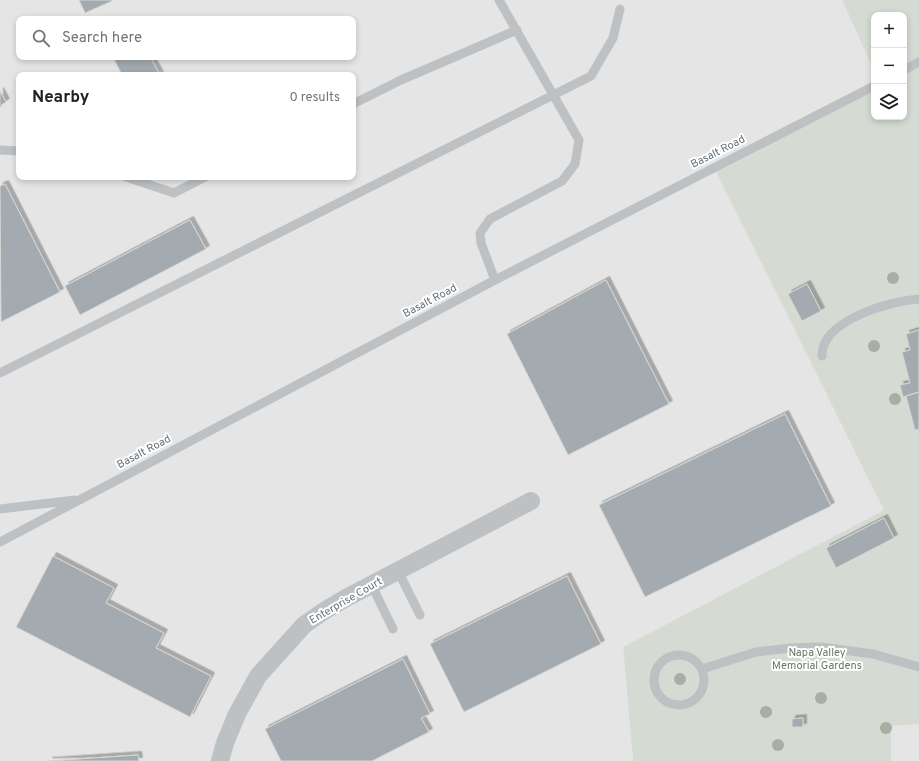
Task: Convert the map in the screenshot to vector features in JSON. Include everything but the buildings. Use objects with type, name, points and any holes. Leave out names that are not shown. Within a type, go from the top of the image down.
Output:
[{"type":"street","name":"Enterprise Court","points":[[220,761],[225,743],[237,714],[258,676],[304,625],[324,611],[531,501]]},
{"type":"lane","points":[[495,280],[481,243],[480,232],[490,219],[562,181],[575,164],[580,140],[499,0]]},
{"type":"lane","points":[[0,373],[591,76],[613,38],[620,10]]},
{"type":"lane","points":[[356,102],[401,80],[517,30]]},
{"type":"lane","points":[[907,68],[919,62]]},
{"type":"lane","name":"Basalt Road","points":[[0,542],[495,280],[871,88]]},
{"type":"lane","points":[[0,150],[16,151]]},
{"type":"lane","points":[[136,180],[174,192],[199,180]]},
{"type":"lane","points":[[822,356],[823,345],[831,334],[860,313],[902,300],[919,298]]},
{"type":"lane","points":[[0,509],[80,499]]},
{"type":"lane","points":[[398,571],[420,615]]},
{"type":"lane","points":[[372,586],[393,629]]},
{"type":"lane","points":[[702,669],[756,652],[791,648],[821,647],[872,654],[919,667]]},
{"type":"lane","points":[[674,655],[690,657],[697,662],[702,669],[704,685],[701,693],[696,699],[688,704],[672,704],[664,700],[658,694],[654,679],[660,664],[666,658],[674,655]]},
{"type":"shaded area","points":[[0,0],[842,0],[871,64],[871,88],[714,168],[884,510],[623,647],[633,761],[0,761]]},
{"type":"shaded area","points":[[919,724],[919,761],[891,761],[891,726]]},
{"type":"green space","name":"Napa Valley Memorial Gardens","points":[[842,0],[919,0],[919,724],[891,726],[891,761],[633,761],[623,647],[884,510],[714,168],[871,88],[871,120],[907,120],[907,12],[871,12],[871,64]]}]
